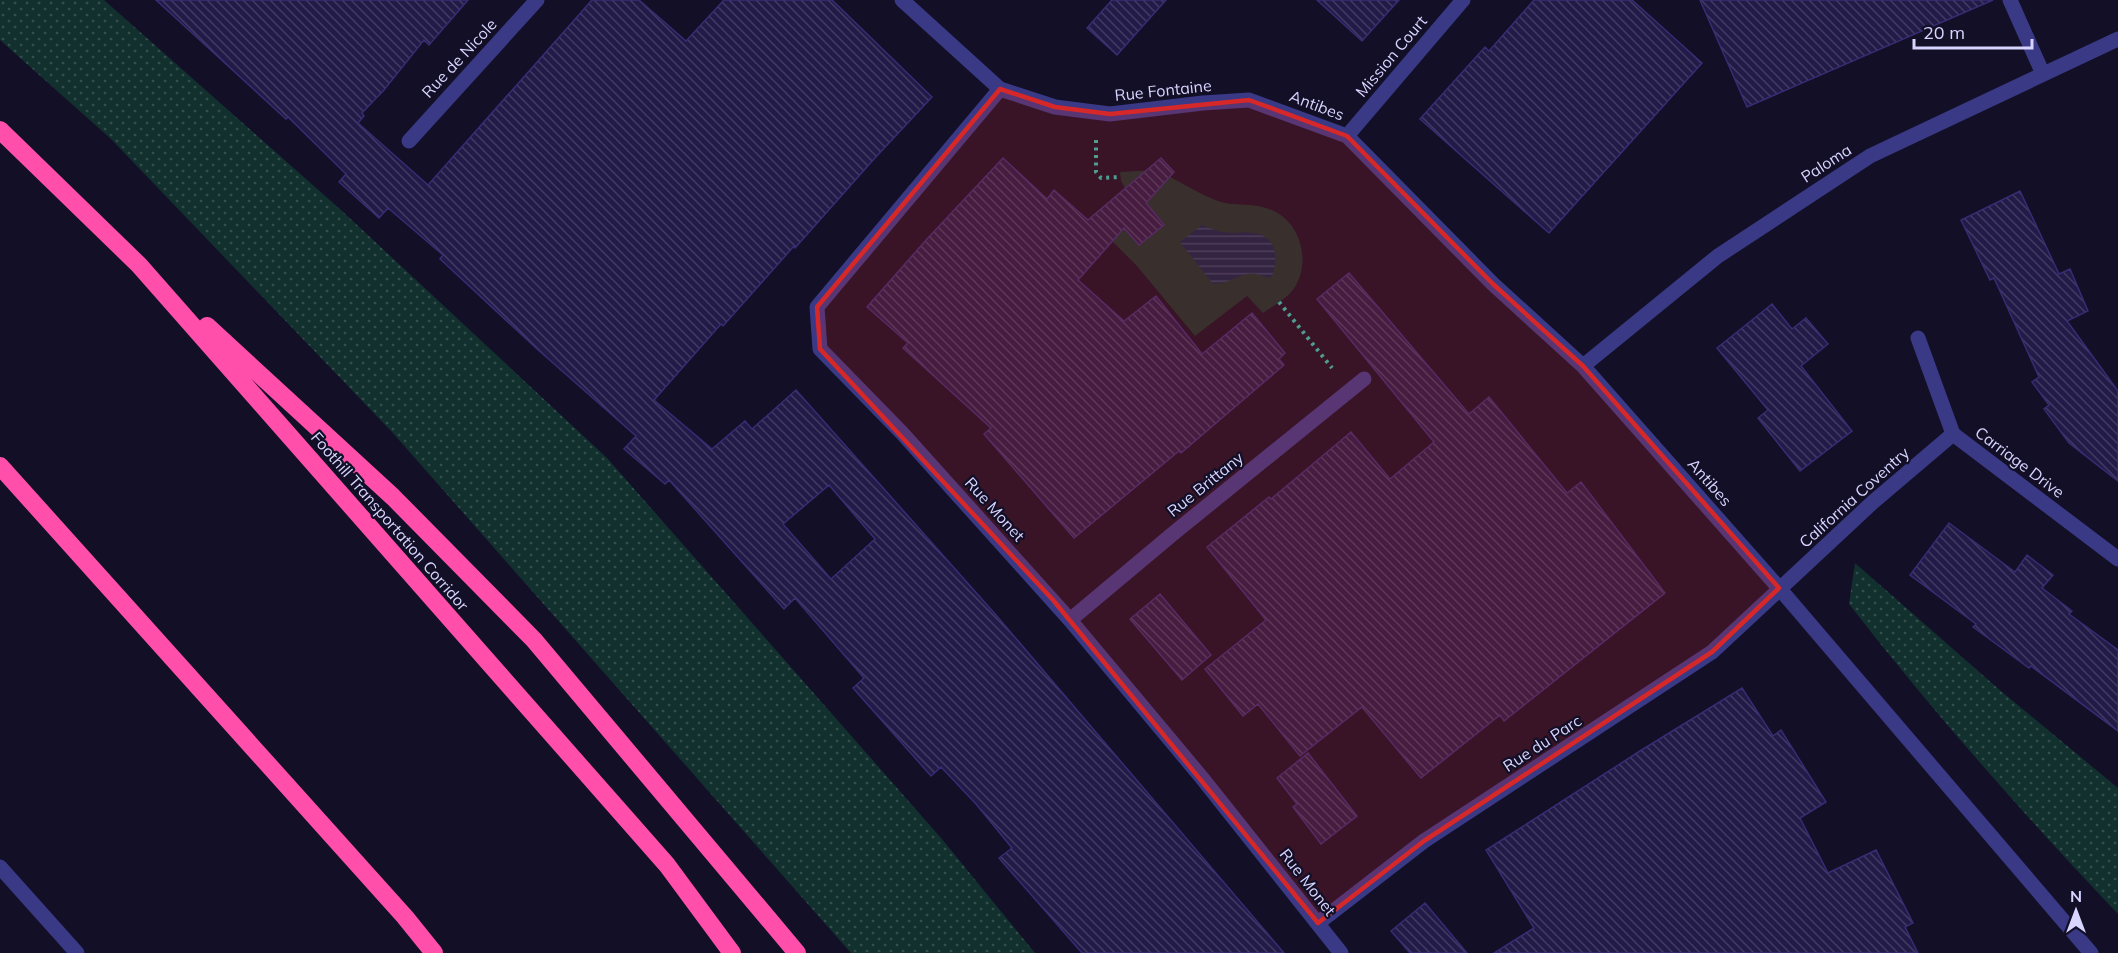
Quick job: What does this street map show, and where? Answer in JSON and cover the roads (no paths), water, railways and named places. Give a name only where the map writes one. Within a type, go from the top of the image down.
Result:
[{"type":"highway","name":"Foothill Transportation Corridor","points":[[0,130],[139,265],[667,866],[732,953]]},
{"type":"highway","points":[[139,265],[393,496],[534,640],[797,953]]},
{"type":"highway","points":[[0,466],[405,917],[434,953]]},
{"type":"highway","points":[[405,917],[428,953]]},
{"type":"street","name":"Rue de Nicole","points":[[409,141],[537,0]]},
{"type":"street","name":"Rue Fontaine","points":[[902,0],[1000,89],[1055,107],[1110,114],[1249,100]]},
{"type":"street","name":"Mission Court","points":[[1347,136],[1463,0]]},
{"type":"street","points":[[2010,0],[2043,74]]},
{"type":"street","name":"Paloma","points":[[1583,366],[1718,256],[1870,156],[2118,39]]},
{"type":"street","name":"Rue Monet","points":[[1000,89],[817,307],[820,349],[902,433],[1070,620],[1202,777],[1341,953]]},
{"type":"street","name":"Antibes","points":[[1249,100],[1347,136],[1493,284],[1583,366],[1779,588],[2091,953]]},
{"type":"street","name":"Carriage Drive","points":[[1918,338],[1953,434],[2118,559]]},
{"type":"street","name":"Rue Brittany","points":[[1070,620],[1364,379]]},
{"type":"street","name":"California Coventry","points":[[1779,588],[1872,502],[1953,434]]},
{"type":"street","name":"Rue du Parc","points":[[1318,923],[1424,841],[1712,652],[1779,588]]},
{"type":"street","points":[[0,867],[77,953]]},
{"type":"water","points":[[1202,225],[1223,232],[1253,233],[1267,238],[1275,255],[1272,276],[1268,278],[1246,274],[1213,284],[1180,242]]}]
